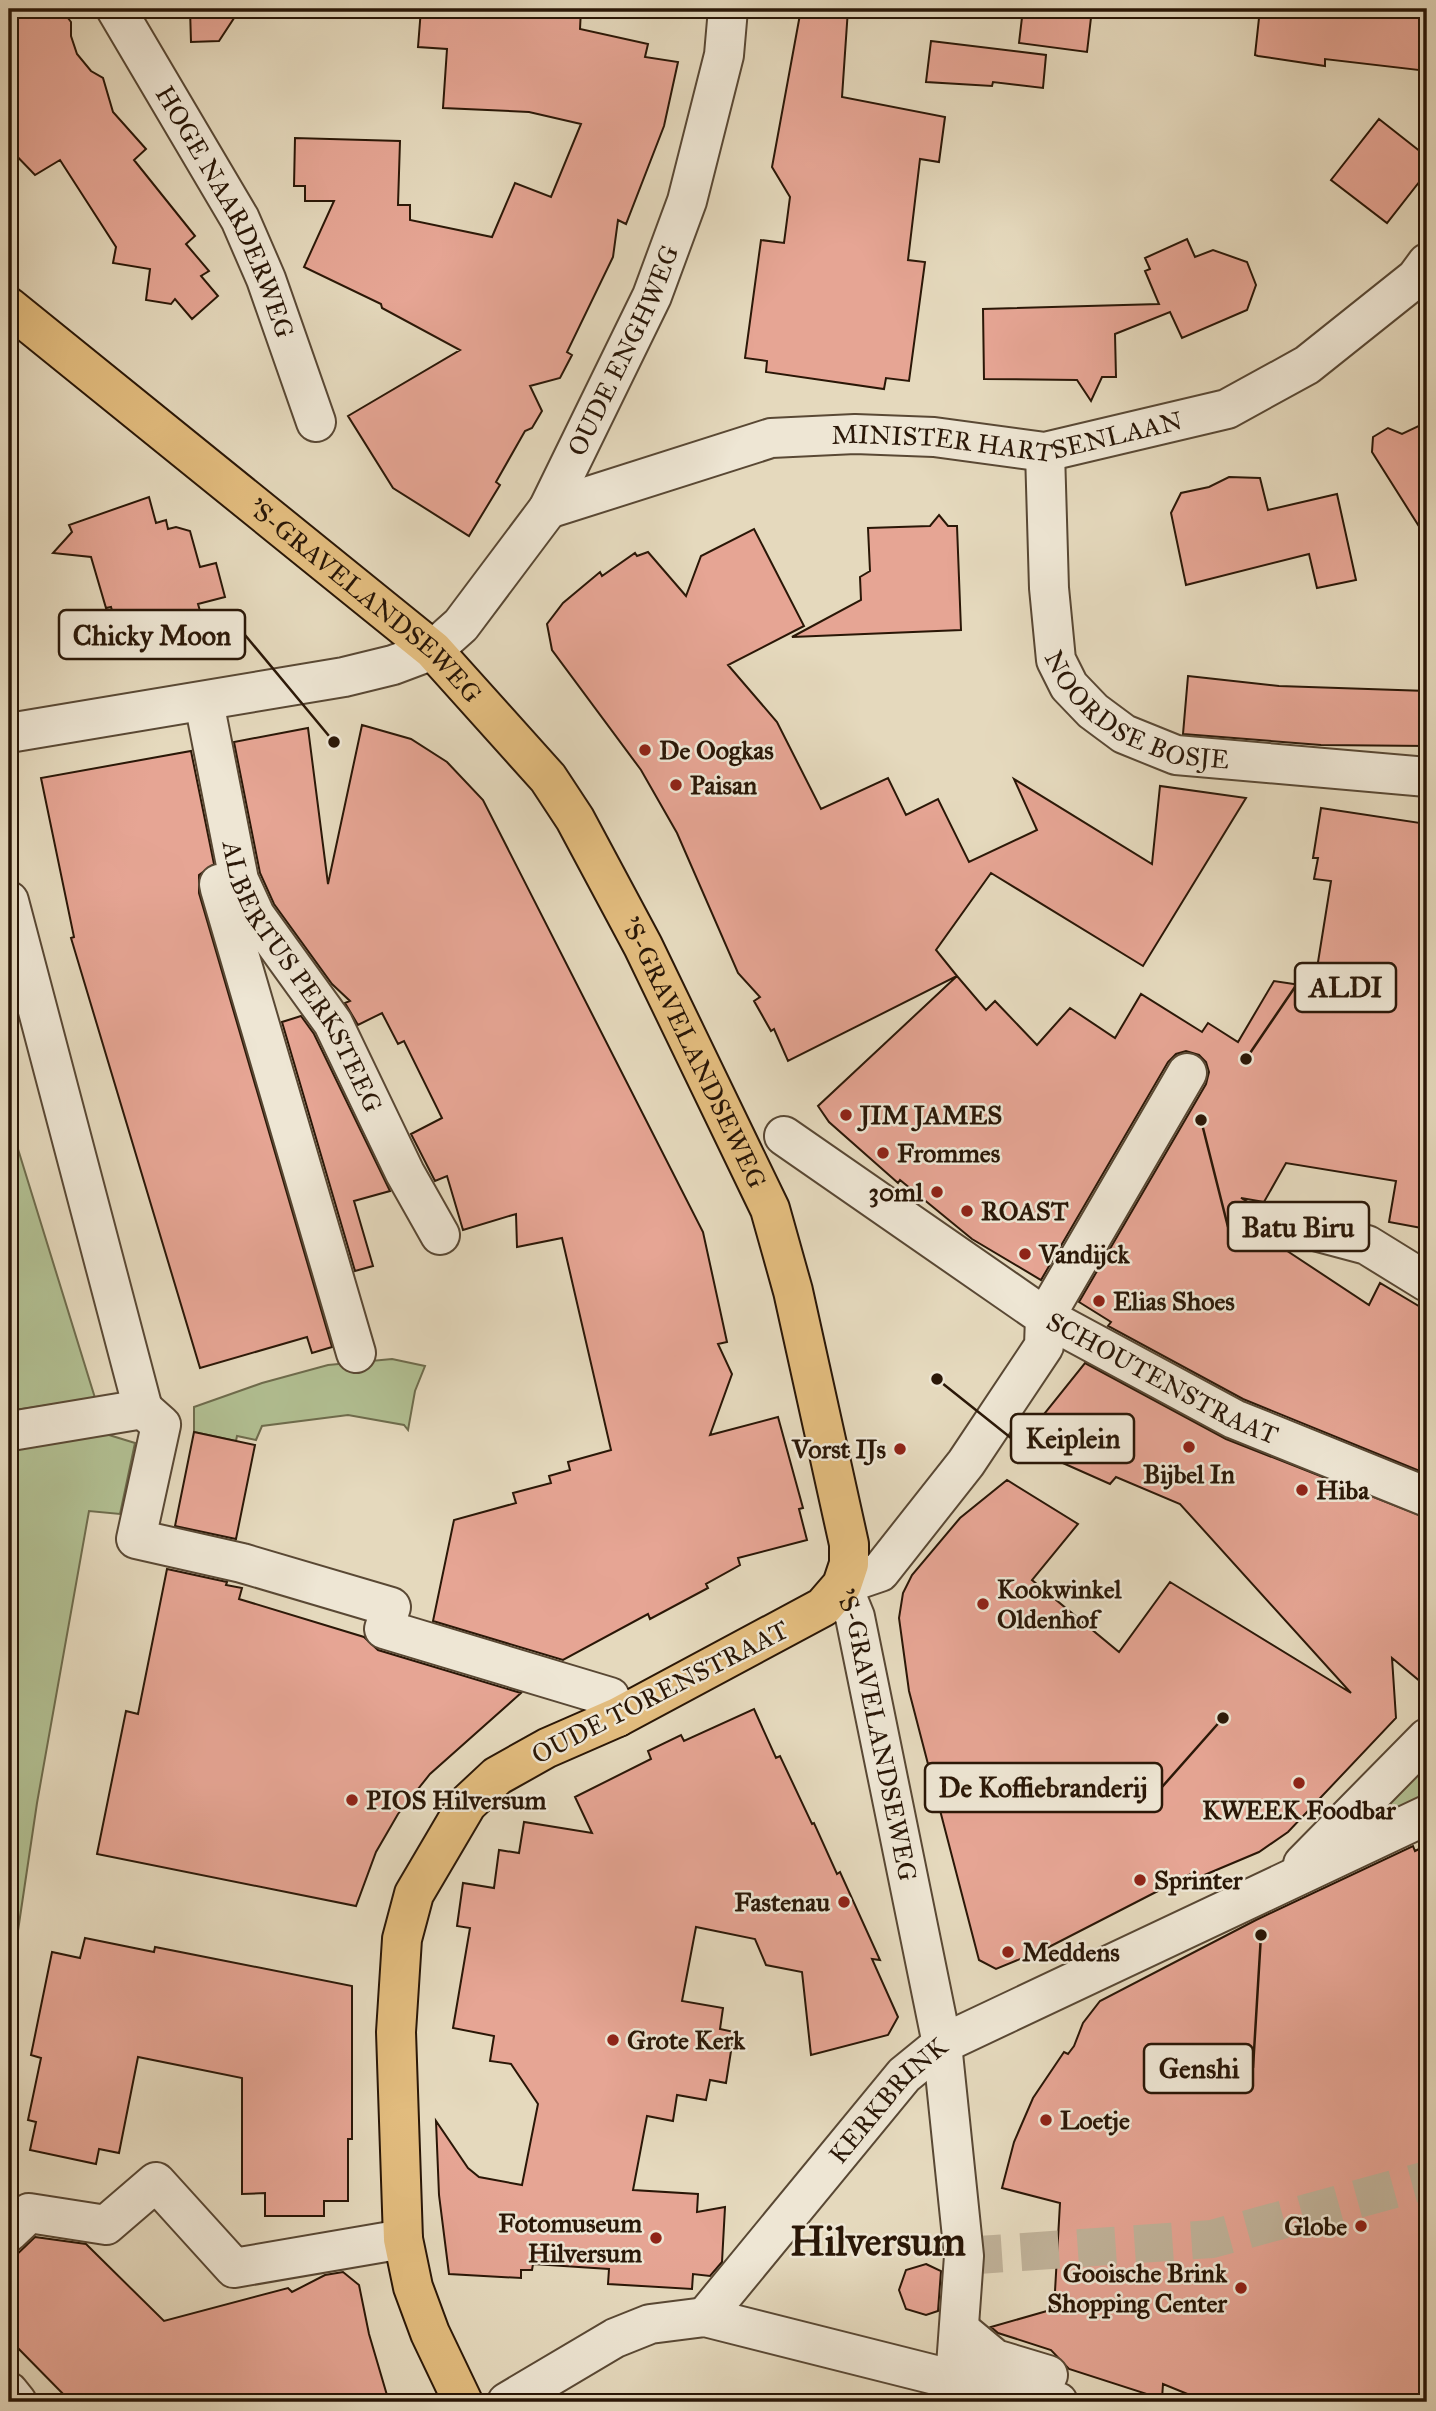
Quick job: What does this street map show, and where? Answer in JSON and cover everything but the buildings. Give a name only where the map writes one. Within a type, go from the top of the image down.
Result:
[{"type":"main road","name":"'S-GRAVELANDSEWEG","points":[[9,307],[433,650],[548,778],[575,819],[637,933],[770,1209],[842,1502],[849,1544],[849,1564],[842,1585]]},
{"type":"main road","name":"OUDE TORENSTRAAT","points":[[463,2402],[430,2333],[413,2287],[403,2239],[396,2032],[402,1938],[414,1894],[467,1804],[497,1776],[547,1748],[618,1717],[824,1607],[842,1585]]},
{"type":"street","name":"HOGE NAARDERWEG","points":[[116,9],[240,219],[267,279],[316,422]]},
{"type":"street","name":"OUDE ENGHWEG","points":[[433,650],[461,625],[548,509],[652,296],[687,201],[724,55],[728,9]]},
{"type":"street","name":"MINISTER HARTSENLAAN","points":[[548,509],[771,438],[855,434],[934,437],[1045,452],[1227,409],[1307,365],[1416,278],[1427,263]]},
{"type":"street","name":"NOORDSE BOSJE","points":[[1045,452],[1049,588],[1056,660],[1069,686],[1093,711],[1124,734],[1176,755],[1427,777]]},
{"type":"street","points":[[9,733],[344,677],[393,665],[433,650]]},
{"type":"street","name":"ALBERTUS PERKSTEEG","points":[[204,702],[239,880],[255,915],[333,1023],[404,1173],[440,1235]]},
{"type":"street","points":[[239,880],[219,884],[356,1353]]},
{"type":"street","points":[[9,901],[143,1409],[161,1425],[136,1539],[242,1563],[391,1607],[384,1629],[610,1697],[618,1717]]},
{"type":"street","name":"SCHOUTENSTRAAT","points":[[1187,1073],[1045,1317],[1234,1419],[1427,1497]]},
{"type":"street","name":"'S-GRAVELANDSEWEG","points":[[784,1136],[1045,1317]]},
{"type":"street","points":[[1292,1225],[1367,1245],[1427,1282]]},
{"type":"street","points":[[842,1585],[880,1572],[929,1514],[1044,1346],[1045,1317]]},
{"type":"street","points":[[11,1432],[143,1409]]},
{"type":"street","name":"'S-GRAVELANDSEWEG","points":[[842,1585],[855,1617],[942,2044]]},
{"type":"street","points":[[1286,1882],[1427,1738]]},
{"type":"street","points":[[942,2044],[1427,1815]]},
{"type":"street","name":"KERKBRINK","points":[[705,2317],[904,2075],[942,2044]]},
{"type":"street","name":"KERKBRINK","points":[[942,2044],[964,2256],[955,2380]]},
{"type":"street","points":[[9,2232],[29,2213],[106,2225],[156,2182],[234,2268],[403,2239]]},
{"type":"street","points":[[507,2402],[615,2338],[650,2324],[705,2317],[955,2380],[1046,2394]]},
{"type":"street","points":[[959,2329],[995,2359],[1046,2394]]},
{"type":"street","points":[[9,2392],[17,2402]]},
{"type":"green space","points":[[9,1120],[95,1398],[9,1411]]},
{"type":"green space","points":[[392,1359],[425,1366],[415,1391],[408,1430],[404,1425],[348,1415],[262,1426],[256,1440],[237,1436],[236,1441],[194,1432],[194,1407],[262,1383],[328,1365]]},
{"type":"green space","points":[[96,1431],[135,1443],[120,1514],[89,1511],[37,1803],[9,1991],[9,1474],[15,1443]]},
{"type":"green space","points":[[1427,1758],[1427,1801],[1374,1824],[1366,1814]]},
{"type":"tunnel","points":[[964,2256],[1212,2239],[1427,2180]]},
{"type":"place","name":"Chicky Moon","points":[[334,742]]},
{"type":"place","name":"De Oogkas","points":[[645,750]]},
{"type":"place","name":"Paisan","points":[[676,785]]},
{"type":"place","name":"ALDI","points":[[1246,1059]]},
{"type":"place","name":"JIM JAMES","points":[[846,1115]]},
{"type":"place","name":"Batu Biru","points":[[1201,1120]]},
{"type":"place","name":"Frommes","points":[[883,1153]]},
{"type":"place","name":"30ml","points":[[937,1192]]},
{"type":"place","name":"ROAST","points":[[967,1211]]},
{"type":"place","name":"Vandijck","points":[[1025,1254]]},
{"type":"place","name":"Elias Shoes","points":[[1099,1301]]},
{"type":"place","name":"Keiplein","points":[[937,1379]]},
{"type":"place","name":"Bijbel In","points":[[1189,1447]]},
{"type":"place","name":"Vorst IJs","points":[[900,1449]]},
{"type":"place","name":"Hiba","points":[[1302,1490]]},
{"type":"place","name":"Kookwinkel Oldenhof","points":[[983,1604]]},
{"type":"place","name":"De Koffiebranderij","points":[[1223,1718]]},
{"type":"place","name":"KWEEK Foodbar","points":[[1299,1783]]},
{"type":"place","name":"PIOS Hilversum","points":[[352,1800]]},
{"type":"place","name":"Sprinter","points":[[1140,1880]]},
{"type":"place","name":"Fastenau","points":[[844,1902]]},
{"type":"place","name":"Genshi","points":[[1261,1935]]},
{"type":"place","name":"Meddens","points":[[1008,1952]]},
{"type":"place","name":"Grote Kerk","points":[[613,2040]]},
{"type":"place","name":"Loetje","points":[[1046,2120]]},
{"type":"place","name":"Globe","points":[[1361,2226]]},
{"type":"place","name":"Fotomuseum Hilversum","points":[[656,2238]]},
{"type":"place","name":"Gooische Brink Shopping Center","points":[[1241,2288]]},
{"type":"district","name":"Hilversum","points":[[878,2241]]}]
